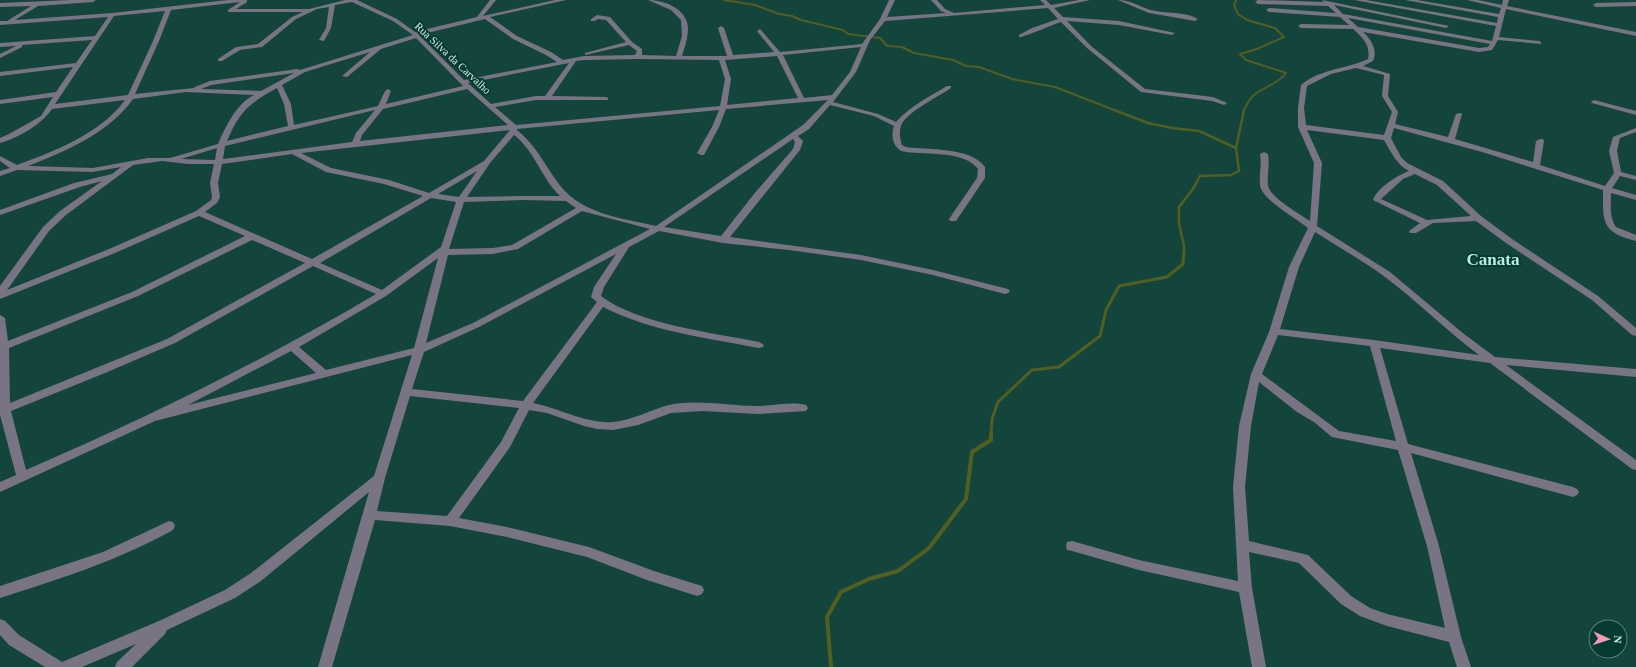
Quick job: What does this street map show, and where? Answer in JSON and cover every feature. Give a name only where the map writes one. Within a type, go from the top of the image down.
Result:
[{"type":"street","points":[[7,23],[44,0]]},
{"type":"street","points":[[0,5],[93,0]]},
{"type":"street","points":[[0,23],[168,10],[242,0]]},
{"type":"street","points":[[246,0],[230,11],[308,10]]},
{"type":"street","points":[[220,60],[238,48],[260,46],[286,24],[308,10],[353,0]]},
{"type":"street","name":"Rua Silva da Carvalho","points":[[353,0],[395,20],[416,35],[465,85],[490,106],[529,144],[558,191],[582,208],[655,230],[870,258],[914,267],[1005,290]]},
{"type":"street","points":[[482,18],[481,14],[493,0]]},
{"type":"street","points":[[0,295],[105,254],[199,213],[214,201],[216,197],[214,183],[217,162],[229,127],[242,108],[261,93],[278,84],[303,71],[452,24],[562,0]]},
{"type":"street","points":[[651,0],[670,6],[684,18],[684,36],[678,58]]},
{"type":"street","points":[[151,418],[420,350],[476,325],[572,272],[625,247],[655,230],[806,127],[832,100],[853,72],[873,30],[883,18],[892,0]]},
{"type":"street","points":[[934,0],[943,10],[953,14]]},
{"type":"street","points":[[1044,0],[1089,47],[1143,91],[1213,99],[1224,103]]},
{"type":"street","points":[[883,18],[899,19],[1050,6],[1087,0]]},
{"type":"street","points":[[1121,0],[1151,12],[1195,19]]},
{"type":"street","points":[[1357,0],[1498,25]]},
{"type":"street","points":[[1408,0],[1500,16]]},
{"type":"street","points":[[1470,0],[1636,34]]},
{"type":"street","points":[[1301,26],[1355,28],[1480,50],[1490,49],[1495,40],[1500,16],[1506,0]]},
{"type":"street","points":[[1596,5],[1635,1]]},
{"type":"street","points":[[1258,2],[1327,2],[1446,26]]},
{"type":"street","points":[[1259,667],[1246,588],[1239,487],[1245,426],[1256,374],[1274,332],[1294,267],[1313,227],[1318,162],[1304,135],[1302,127],[1302,100],[1304,85],[1328,73],[1357,66],[1371,60],[1373,54],[1370,43],[1327,2]]},
{"type":"street","points":[[322,40],[326,35],[330,23],[332,5]]},
{"type":"street","points":[[0,174],[73,143],[100,127],[118,112],[131,97],[159,38],[168,10]]},
{"type":"street","points":[[1269,10],[1340,15],[1495,40],[1539,43]]},
{"type":"street","points":[[0,141],[32,125],[43,117],[112,15]]},
{"type":"street","points":[[593,20],[594,18],[600,16],[608,18],[630,43],[640,50],[638,57]]},
{"type":"street","points":[[482,18],[524,43],[552,55],[561,62]]},
{"type":"street","points":[[1021,36],[1034,29],[1063,19],[1119,22],[1172,33]]},
{"type":"street","points":[[721,28],[731,58]]},
{"type":"street","points":[[760,31],[780,54],[802,100]]},
{"type":"street","points":[[0,46],[96,38]]},
{"type":"street","points":[[584,58],[586,55],[630,43]]},
{"type":"street","points":[[171,159],[291,126],[381,107],[465,85],[584,58],[731,58],[780,54],[866,43]]},
{"type":"street","points":[[0,56],[24,44]]},
{"type":"street","points":[[345,76],[382,46]]},
{"type":"street","points":[[701,153],[713,134],[724,107],[728,78],[721,58]]},
{"type":"street","points":[[548,97],[574,60]]},
{"type":"street","points":[[0,74],[78,65]]},
{"type":"street","points":[[1357,66],[1387,74],[1384,92],[1395,112],[1387,138],[1398,158],[1404,165],[1440,184],[1478,218],[1509,241],[1595,298],[1636,333]]},
{"type":"street","points":[[193,90],[210,83],[262,75],[303,71]]},
{"type":"street","points":[[278,84],[286,96],[290,109],[291,126]]},
{"type":"street","points":[[949,87],[918,106],[898,125],[896,137],[899,146],[904,149],[960,155],[973,160],[980,165],[982,170],[981,178],[953,219]]},
{"type":"street","points":[[51,107],[193,90],[261,93]]},
{"type":"street","points":[[355,144],[359,135],[381,107],[388,91]]},
{"type":"street","points":[[0,102],[60,94]]},
{"type":"street","points":[[490,106],[525,99],[548,97],[606,99]]},
{"type":"street","points":[[0,158],[16,168],[93,170],[148,160],[171,159],[188,162],[217,162],[355,144],[802,100],[832,100],[876,115],[898,125]]},
{"type":"street","points":[[1594,102],[1636,113]]},
{"type":"street","points":[[1451,139],[1459,114]]},
{"type":"street","points":[[1392,125],[1451,139],[1636,198]]},
{"type":"street","points":[[1302,127],[1387,138]]},
{"type":"street","points":[[325,667],[370,515],[379,478],[405,392],[420,350],[445,250],[462,200],[487,162],[514,129]]},
{"type":"street","points":[[1618,173],[1613,158],[1613,144],[1617,137],[1636,130]]},
{"type":"street","points":[[723,240],[757,196],[796,150],[799,141],[793,136]]},
{"type":"street","points":[[1536,165],[1540,141]]},
{"type":"street","points":[[293,152],[329,170],[386,182],[428,195],[462,200],[523,198],[568,199]]},
{"type":"street","points":[[1264,154],[1266,164],[1263,180],[1267,193],[1313,227],[1387,274],[1460,336],[1636,466]]},
{"type":"street","points":[[0,295],[46,229],[63,213],[132,162]]},
{"type":"street","points":[[3,410],[101,371],[170,341],[215,318],[487,162]]},
{"type":"street","points":[[1415,171],[1400,177],[1378,197],[1377,200],[1426,223]]},
{"type":"street","points":[[1618,173],[1636,178]]},
{"type":"street","points":[[1618,173],[1607,189],[1607,215],[1610,225],[1614,229],[1636,238]]},
{"type":"street","points":[[0,213],[77,185],[115,176]]},
{"type":"street","points":[[0,487],[151,418],[293,346],[383,294],[445,250],[508,249],[515,247],[582,208]]},
{"type":"street","points":[[199,213],[383,294]]},
{"type":"street","points":[[1412,231],[1426,223],[1478,218]]},
{"type":"street","points":[[2,347],[135,294],[253,236]]},
{"type":"street","points":[[625,247],[599,287],[596,297],[601,303],[610,308],[651,322],[759,345]]},
{"type":"street","points":[[450,521],[506,444],[526,405],[601,303]]},
{"type":"street","points":[[0,318],[3,410],[22,477]]},
{"type":"street","points":[[1274,332],[1374,343],[1492,360],[1636,373]]},
{"type":"street","points":[[1374,343],[1433,546],[1454,637],[1464,667]]},
{"type":"street","points":[[293,346],[324,374]]},
{"type":"street","points":[[1256,374],[1301,409],[1318,419],[1332,432],[1403,447],[1573,492]]},
{"type":"street","points":[[405,392],[526,405],[549,410],[584,422],[613,426],[634,422],[670,409],[702,407],[758,410],[790,407],[802,408]]},
{"type":"street","points":[[66,667],[164,625],[230,594],[256,577],[379,478]]},
{"type":"street","points":[[370,515],[450,521],[507,532],[589,552],[652,576],[697,590]]},
{"type":"street","points":[[0,592],[57,574],[110,554],[150,538],[169,526]]},
{"type":"street","points":[[1243,545],[1303,559],[1346,600],[1365,612],[1387,620],[1454,637]]},
{"type":"street","points":[[1072,546],[1139,565],[1246,588]]},
{"type":"street","points":[[0,625],[14,640],[58,667]]},
{"type":"street","points":[[122,667],[164,625]]},
{"type":"waterway","points":[[724,0],[755,5],[779,14],[792,16],[801,20],[843,30],[848,34],[880,38],[887,46],[902,47],[914,53],[953,60],[966,66],[979,67],[1012,79],[1055,87],[1117,111]]},
{"type":"waterway","points":[[1236,0],[1234,5],[1238,14],[1247,20],[1275,28],[1284,37],[1257,49],[1240,54],[1246,60],[1286,73],[1281,79],[1252,97],[1244,111]]},
{"type":"waterway","points":[[1114,110],[1148,123],[1172,128],[1199,131],[1236,148]]},
{"type":"waterway","points":[[1236,148],[1244,110]]},
{"type":"waterway","points":[[1184,251],[1179,224],[1179,207],[1193,189],[1200,176],[1231,175],[1239,171],[1236,148]]},
{"type":"waterway","points":[[991,434],[992,419],[998,402],[1032,370],[1059,367],[1100,336],[1106,310],[1119,286],[1167,277],[1183,264],[1184,251]]},
{"type":"waterway","points":[[831,667],[827,617],[841,592],[869,579],[898,571],[929,548],[966,499],[972,452],[991,440],[991,434]]},
{"type":"district","name":"Canata","points":[[1493,259]]}]
